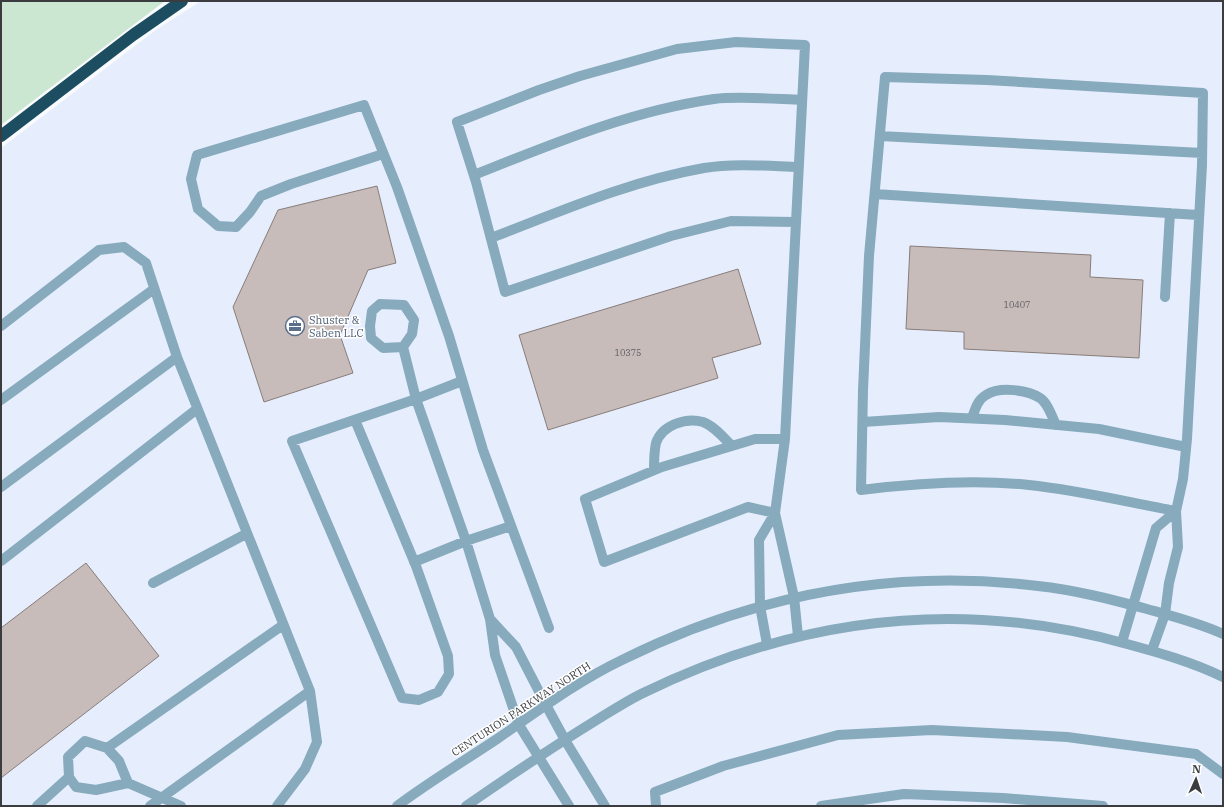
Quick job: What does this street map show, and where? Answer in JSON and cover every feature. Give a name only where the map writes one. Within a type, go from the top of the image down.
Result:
[{"type":"highway","points":[[1,136],[133,35],[182,1]]},
{"type":"street","points":[[796,222],[730,221],[671,236],[505,292],[474,175],[457,122],[538,90],[580,76],[677,49],[736,42],[805,45],[785,439],[775,513],[794,597],[798,636]]},
{"type":"street","points":[[1152,650],[1165,614],[1169,583],[1178,547],[1176,511],[1183,479],[1186,447],[1202,153],[1203,93],[987,80],[885,77],[869,256],[862,422],[861,490],[913,483],[966,482],[1028,485],[1176,511]]},
{"type":"street","points":[[474,175],[593,128],[630,117],[715,99],[802,100]]},
{"type":"street","points":[[383,154],[290,184],[261,196],[236,227],[218,226],[198,209],[191,179],[197,155],[364,105],[383,154],[441,314],[483,450],[548,628]]},
{"type":"street","points":[[880,136],[1202,153]]},
{"type":"street","points":[[491,238],[620,188],[664,177],[705,168],[747,165],[799,167]]},
{"type":"street","points":[[875,194],[1198,215]]},
{"type":"street","points":[[1166,297],[1170,213]]},
{"type":"street","points":[[1,326],[98,250],[124,247],[146,263],[177,357],[282,625],[310,691],[317,742],[305,769],[277,806]]},
{"type":"street","points":[[1,400],[154,289]]},
{"type":"street","points":[[403,347],[383,348],[371,338],[370,326],[372,311],[380,304],[404,305],[414,320],[412,334],[403,347],[416,399],[466,542],[490,619],[495,655],[519,724],[569,806]]},
{"type":"street","points":[[1,487],[177,357]]},
{"type":"street","points":[[355,420],[414,562],[448,656],[449,674],[438,692],[418,700],[402,698],[292,441],[416,399],[462,381]]},
{"type":"street","points":[[972,418],[977,404],[986,395],[998,391],[1021,390],[1041,399],[1056,425]]},
{"type":"street","points":[[1,561],[197,409]]},
{"type":"street","points":[[862,422],[939,417],[972,418],[1099,429],[1186,447]]},
{"type":"street","points":[[654,470],[657,442],[665,430],[674,424],[687,421],[702,422],[712,427],[732,446]]},
{"type":"street","points":[[775,513],[748,507],[604,562],[585,499],[654,470],[755,438],[785,439]]},
{"type":"street","points":[[1122,642],[1156,528],[1176,511]]},
{"type":"street","points":[[767,644],[760,606],[759,540],[775,513]]},
{"type":"street","points":[[414,562],[511,526]]},
{"type":"street","points":[[153,583],[246,534]]},
{"type":"street","name":"CENTURION PARKWAY NORTH","points":[[397,806],[546,705],[620,660],[687,630],[760,606],[794,597],[847,587],[926,580],[1007,582],[1070,590],[1133,605],[1165,614],[1223,634]]},
{"type":"street","points":[[466,806],[538,756],[638,695],[702,666],[767,644],[798,636],[852,626],[928,618],[1004,621],[1064,628],[1152,650],[1204,668],[1223,677]]},
{"type":"street","points":[[490,619],[516,647],[565,740],[605,806]]},
{"type":"street","points":[[107,748],[282,625]]},
{"type":"street","points":[[150,806],[160,797],[310,691]]},
{"type":"street","points":[[656,806],[655,792],[723,766],[838,735],[932,730],[1067,736],[1196,754],[1223,774]]},
{"type":"street","points":[[128,783],[119,761],[107,748],[85,741],[68,757],[69,777],[76,787],[96,790],[128,783],[181,806]]},
{"type":"street","points":[[36,806],[69,777]]},
{"type":"street","points":[[820,806],[904,794],[1004,798],[1103,806]]},
{"type":"shaded area","points":[[201,1],[1223,1],[1223,806],[1,806],[1,148],[157,29]]},
{"type":"green space","points":[[1,1],[165,1],[1,125]]},
{"type":"building","points":[[377,186],[396,263],[368,270],[340,335],[353,373],[264,402],[233,307],[278,210]]},
{"type":"building","points":[[910,246],[1091,255],[1090,277],[1143,280],[1139,358],[964,349],[964,332],[906,329]]},
{"type":"building","points":[[738,269],[761,344],[712,358],[718,378],[548,430],[519,335]]},
{"type":"building","points":[[86,563],[159,656],[1,778],[1,628]]},
{"type":"place","name":"Shuster & Saben LLC","points":[[295,326]]}]
